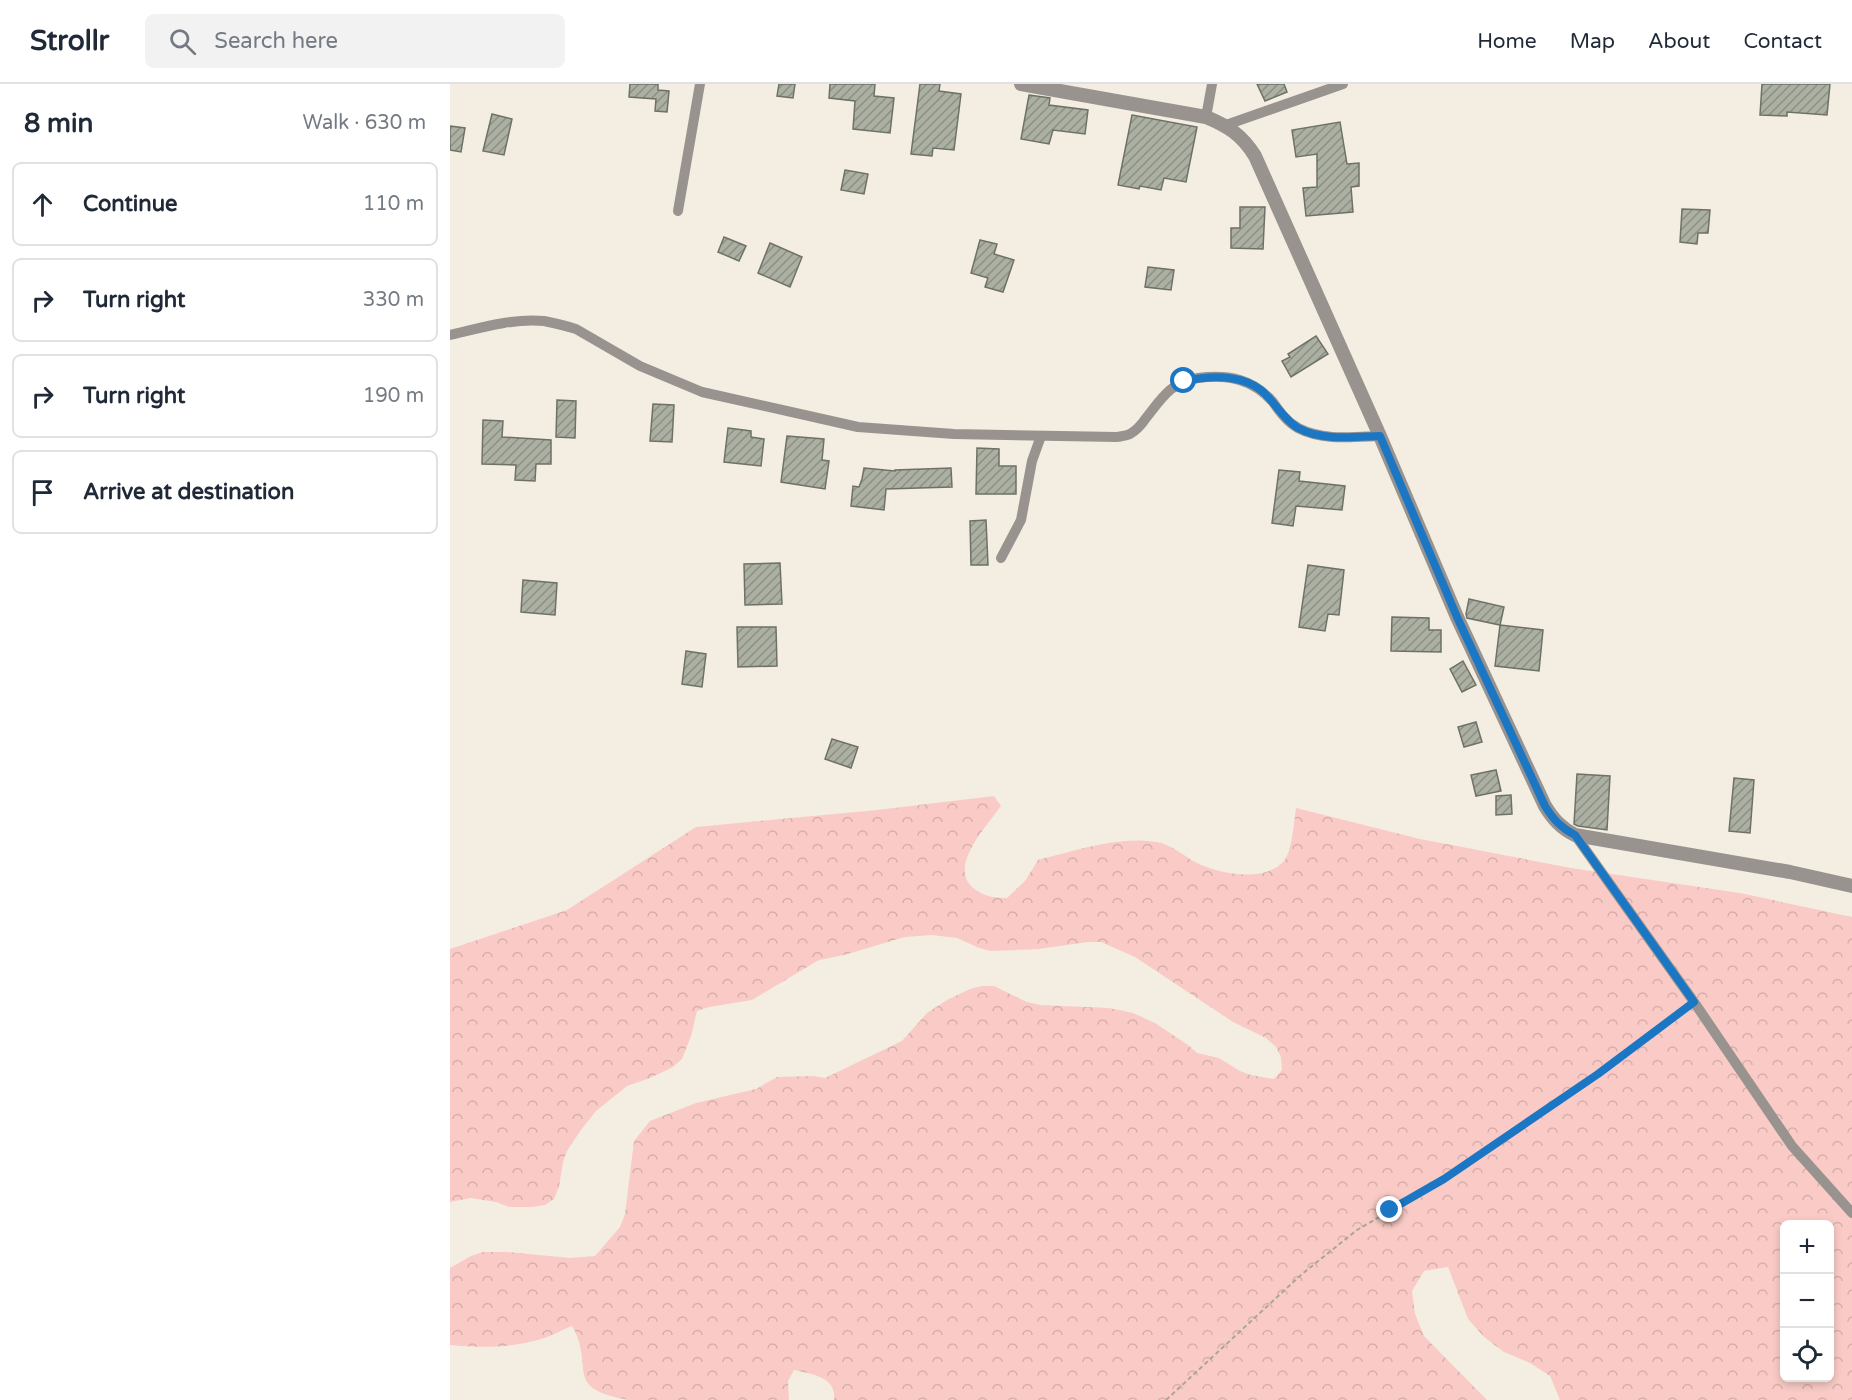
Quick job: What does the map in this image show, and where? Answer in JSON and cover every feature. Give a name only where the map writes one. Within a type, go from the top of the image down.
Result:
[{"type":"street","points":[[678,211],[700,84]]},
{"type":"street","points":[[1022,84],[1206,117],[1226,125],[1244,139],[1255,156],[1380,436],[1457,617],[1545,806],[1562,828],[1575,835],[1790,872],[1852,886]]},
{"type":"street","points":[[1206,117],[1212,84]]},
{"type":"street","points":[[1226,125],[1343,84]]},
{"type":"street","points":[[450,335],[508,323],[544,321],[576,329],[640,366],[702,392],[858,427],[954,434],[1117,437],[1129,435],[1140,426],[1170,388],[1184,381],[1200,378],[1230,378],[1247,381],[1258,387],[1297,428],[1330,436],[1380,436]]},
{"type":"street","points":[[1001,558],[1021,520],[1030,468],[1041,436]]},
{"type":"street","points":[[1575,835],[1694,1002],[1792,1146],[1852,1213]]},
{"type":"path","points":[[1166,1400],[1302,1274],[1357,1230],[1454,1172],[1598,1074],[1694,1002]]},
{"type":"green space","points":[[994,796],[1001,806],[967,857],[966,878],[972,887],[984,894],[1007,898],[1025,881],[1038,860],[1096,845],[1126,841],[1162,843],[1197,863],[1229,873],[1265,872],[1276,868],[1287,857],[1296,808],[1420,839],[1571,868],[1740,893],[1852,917],[1852,1400],[1560,1400],[1550,1376],[1530,1363],[1504,1352],[1484,1337],[1468,1319],[1448,1267],[1424,1271],[1412,1291],[1415,1314],[1424,1336],[1487,1400],[834,1400],[832,1386],[827,1381],[815,1375],[794,1370],[788,1381],[789,1400],[629,1400],[608,1395],[587,1382],[579,1341],[572,1326],[545,1338],[508,1346],[450,1345],[450,1268],[483,1252],[570,1258],[595,1256],[620,1227],[625,1214],[634,1141],[650,1121],[696,1103],[756,1089],[777,1077],[825,1078],[902,1041],[927,1013],[970,989],[994,986],[1027,1002],[1040,1005],[1109,1008],[1133,1013],[1155,1023],[1197,1053],[1219,1058],[1240,1071],[1274,1079],[1282,1070],[1281,1057],[1276,1047],[1266,1038],[1233,1022],[1135,957],[1101,942],[1039,949],[991,951],[957,938],[932,935],[905,937],[819,960],[752,1000],[697,1011],[682,1059],[673,1067],[627,1086],[596,1111],[581,1130],[567,1151],[554,1199],[545,1205],[509,1207],[496,1202],[471,1198],[450,1202],[450,949],[567,910],[696,827],[877,810]]},
{"type":"building","points":[[630,84],[658,84],[658,90],[669,91],[667,112],[655,111],[656,99],[629,97]]},
{"type":"building","points":[[779,84],[795,84],[793,98],[777,96]]},
{"type":"building","points":[[830,84],[875,84],[874,96],[894,98],[890,133],[853,129],[855,101],[829,98]]},
{"type":"building","points":[[920,84],[940,84],[939,91],[961,94],[954,150],[933,148],[932,156],[911,154]]},
{"type":"building","points":[[1257,84],[1284,84],[1287,92],[1265,101]]},
{"type":"building","points":[[1762,84],[1830,84],[1827,115],[1787,112],[1787,116],[1760,115]]},
{"type":"building","points":[[1029,95],[1050,98],[1049,105],[1088,110],[1085,134],[1053,130],[1049,144],[1021,139]]},
{"type":"building","points":[[492,114],[512,119],[504,155],[483,151]]},
{"type":"building","points":[[1132,115],[1197,127],[1186,182],[1164,178],[1161,190],[1118,185]]},
{"type":"building","points":[[1340,122],[1347,164],[1359,163],[1359,186],[1351,187],[1353,212],[1306,216],[1303,188],[1317,187],[1317,154],[1296,157],[1292,130]]},
{"type":"building","points":[[450,126],[465,128],[461,152],[450,150]]},
{"type":"building","points":[[845,170],[868,174],[864,194],[841,190]]},
{"type":"building","points":[[1240,207],[1265,207],[1263,249],[1231,248],[1231,228],[1240,228]]},
{"type":"building","points":[[1682,209],[1710,210],[1708,233],[1698,233],[1697,244],[1680,242]]},
{"type":"building","points":[[724,237],[746,246],[739,261],[718,252]]},
{"type":"building","points":[[980,240],[997,244],[994,254],[1014,260],[1003,292],[985,287],[988,278],[971,273]]},
{"type":"building","points":[[770,243],[802,257],[790,287],[758,273]]},
{"type":"building","points":[[1148,267],[1174,270],[1171,290],[1145,287]]},
{"type":"building","points":[[1316,336],[1328,354],[1291,377],[1282,361],[1290,357],[1288,354]]},
{"type":"building","points":[[557,400],[576,401],[575,438],[556,437]]},
{"type":"building","points":[[653,404],[674,405],[672,442],[650,441]]},
{"type":"building","points":[[483,420],[503,421],[502,437],[551,440],[551,464],[536,464],[535,481],[515,480],[516,465],[482,464]]},
{"type":"building","points":[[728,428],[751,431],[751,437],[764,439],[761,466],[724,462]]},
{"type":"building","points":[[787,436],[824,439],[822,460],[829,461],[825,489],[781,482]]},
{"type":"building","points":[[977,448],[999,449],[999,466],[1016,466],[1016,494],[976,494]]},
{"type":"building","points":[[864,468],[895,471],[951,468],[952,487],[886,489],[884,510],[851,506],[853,486],[859,487]]},
{"type":"building","points":[[1279,470],[1300,472],[1299,481],[1345,486],[1342,510],[1296,506],[1293,526],[1272,523]]},
{"type":"building","points":[[986,520],[988,565],[971,565],[970,521]]},
{"type":"building","points":[[780,563],[782,604],[745,605],[744,564]]},
{"type":"building","points":[[1308,565],[1344,570],[1339,615],[1328,614],[1325,631],[1299,627]]},
{"type":"building","points":[[523,580],[557,583],[555,615],[521,612]]},
{"type":"building","points":[[1469,599],[1504,607],[1500,625],[1467,618]]},
{"type":"building","points":[[1392,617],[1429,618],[1429,630],[1441,630],[1441,652],[1391,651]]},
{"type":"building","points":[[1500,625],[1543,630],[1539,671],[1495,666]]},
{"type":"building","points":[[737,627],[776,627],[777,666],[738,667]]},
{"type":"building","points":[[686,651],[706,654],[702,687],[682,684]]},
{"type":"building","points":[[1463,661],[1476,685],[1462,692],[1450,669]]},
{"type":"building","points":[[1476,722],[1482,742],[1464,747],[1458,727]]},
{"type":"building","points":[[832,739],[858,747],[851,768],[825,759]]},
{"type":"building","points":[[1496,770],[1501,791],[1476,796],[1471,775]]},
{"type":"building","points":[[1577,774],[1610,776],[1607,830],[1574,824]]},
{"type":"building","points":[[1734,778],[1754,780],[1750,833],[1729,831]]},
{"type":"building","points":[[1511,795],[1512,814],[1496,815],[1496,796]]},
{"type":"route","points":[[1184,381],[1200,378],[1230,378],[1247,381],[1258,387],[1297,428],[1330,436],[1380,436],[1457,617],[1545,806],[1562,828],[1575,835],[1694,1002],[1598,1074],[1444,1179],[1390,1210]]}]
